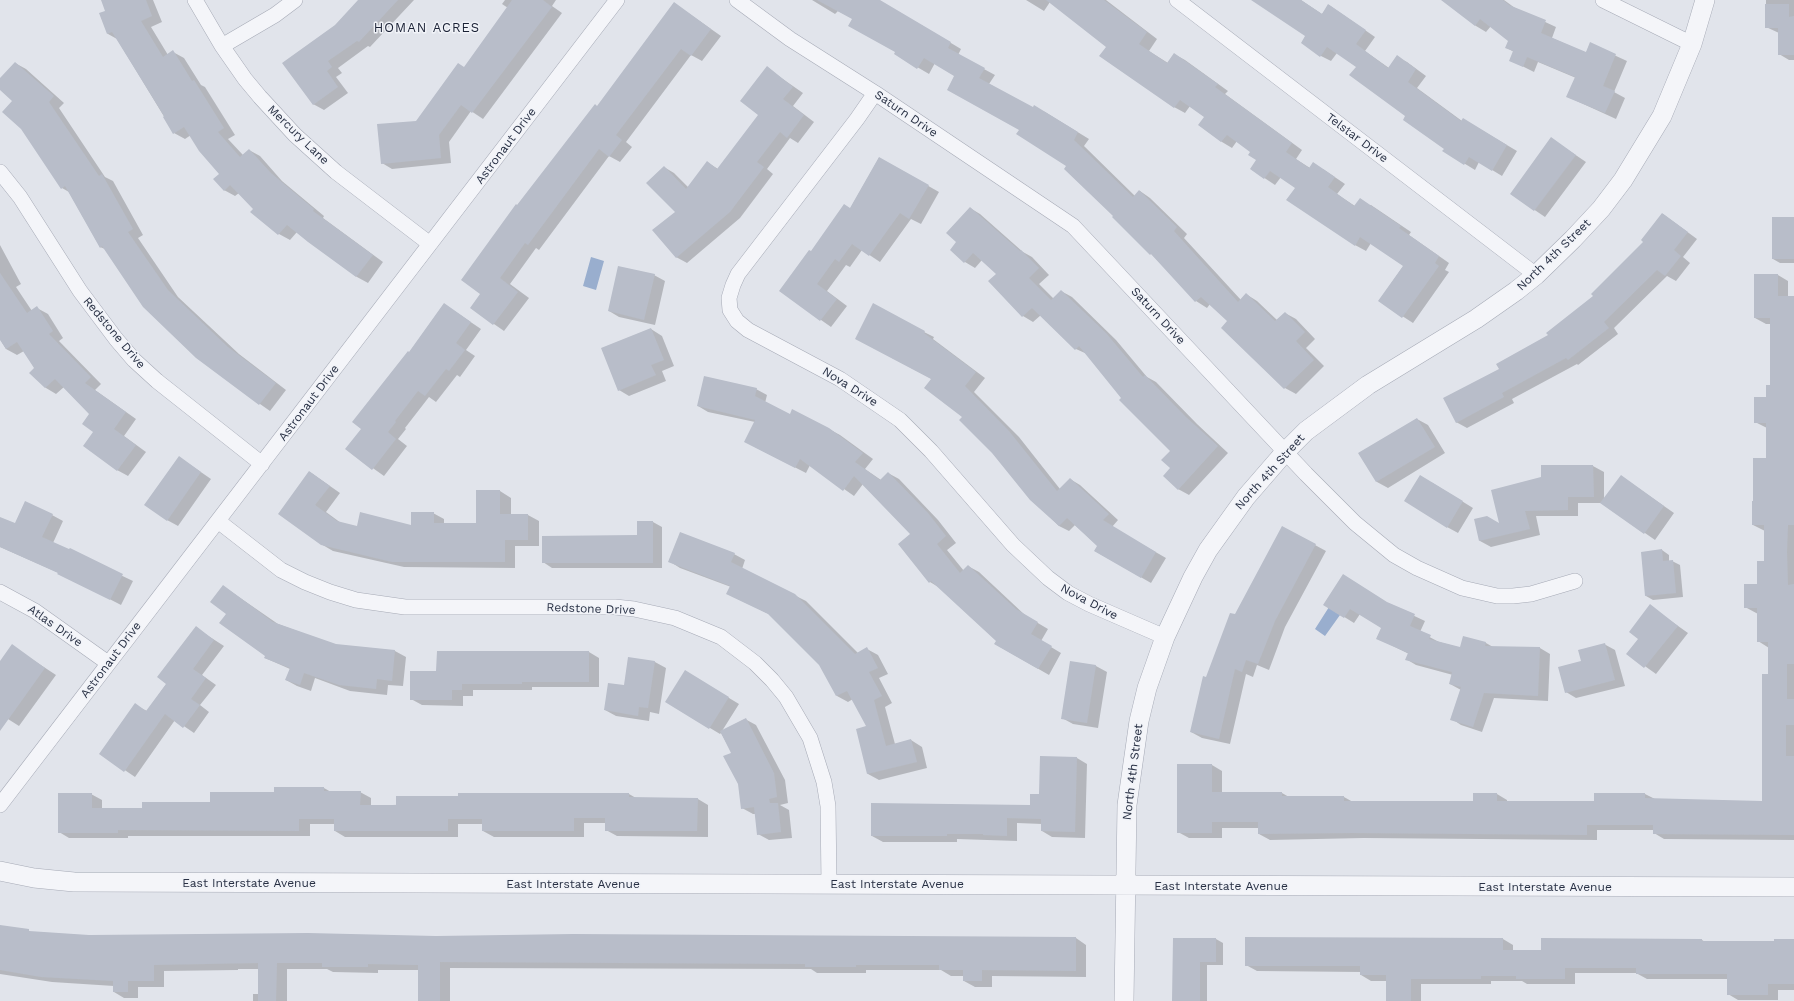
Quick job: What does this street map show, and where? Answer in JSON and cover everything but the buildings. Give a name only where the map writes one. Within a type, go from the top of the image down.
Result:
[{"type":"street","name":"Mercury Lane","points":[[195,0],[222,46],[260,97],[295,135],[336,172],[430,244]]},
{"type":"street","points":[[222,46],[275,15],[295,0]]},
{"type":"street","name":"Astronaut Drive","points":[[0,805],[617,0]]},
{"type":"street","name":"Saturn Drive","points":[[737,0],[790,40],[875,93],[1073,226],[1285,452],[1355,523],[1374,540],[1400,558],[1437,578],[1462,588],[1481,593],[1505,596],[1531,594],[1575,581]]},
{"type":"street","name":"Telstar Drive","points":[[1177,0],[1536,275]]},
{"type":"street","points":[[1603,0],[1692,44]]},
{"type":"street","name":"North 4th Street","points":[[1124,1001],[1127,805],[1133,753],[1147,688],[1165,637],[1208,550],[1246,497],[1285,452],[1306,431],[1368,385],[1491,309],[1536,275],[1601,209],[1623,180],[1662,116],[1692,44],[1705,0]]},
{"type":"street","name":"Nova Drive","points":[[875,93],[857,119],[738,274],[732,284],[729,298],[730,310],[737,321],[748,330],[840,379],[900,420],[931,451],[1013,545],[1048,578],[1068,593],[1089,604],[1165,637]]},
{"type":"street","name":"Redstone Drive","points":[[0,172],[20,197],[80,291],[116,339],[134,360],[156,381],[262,464]]},
{"type":"street","name":"Redstone Drive","points":[[218,521],[281,570],[305,582],[356,600],[405,607],[615,607],[634,609],[675,618],[721,637],[755,663],[772,680],[786,697],[810,738],[823,776],[828,806],[829,884]]},
{"type":"street","name":"Atlas Drive","points":[[0,592],[35,611],[108,663]]},
{"type":"street","name":"East Interstate Avenue","points":[[0,871],[34,878],[74,882],[1794,887]]},
{"type":"water","points":[[591,257],[604,261],[596,290],[583,286]]},
{"type":"water","points":[[1329,607],[1340,615],[1325,636],[1315,629]]},
{"type":"district","name":"HOMAN ACRES","points":[[427,28]]}]
